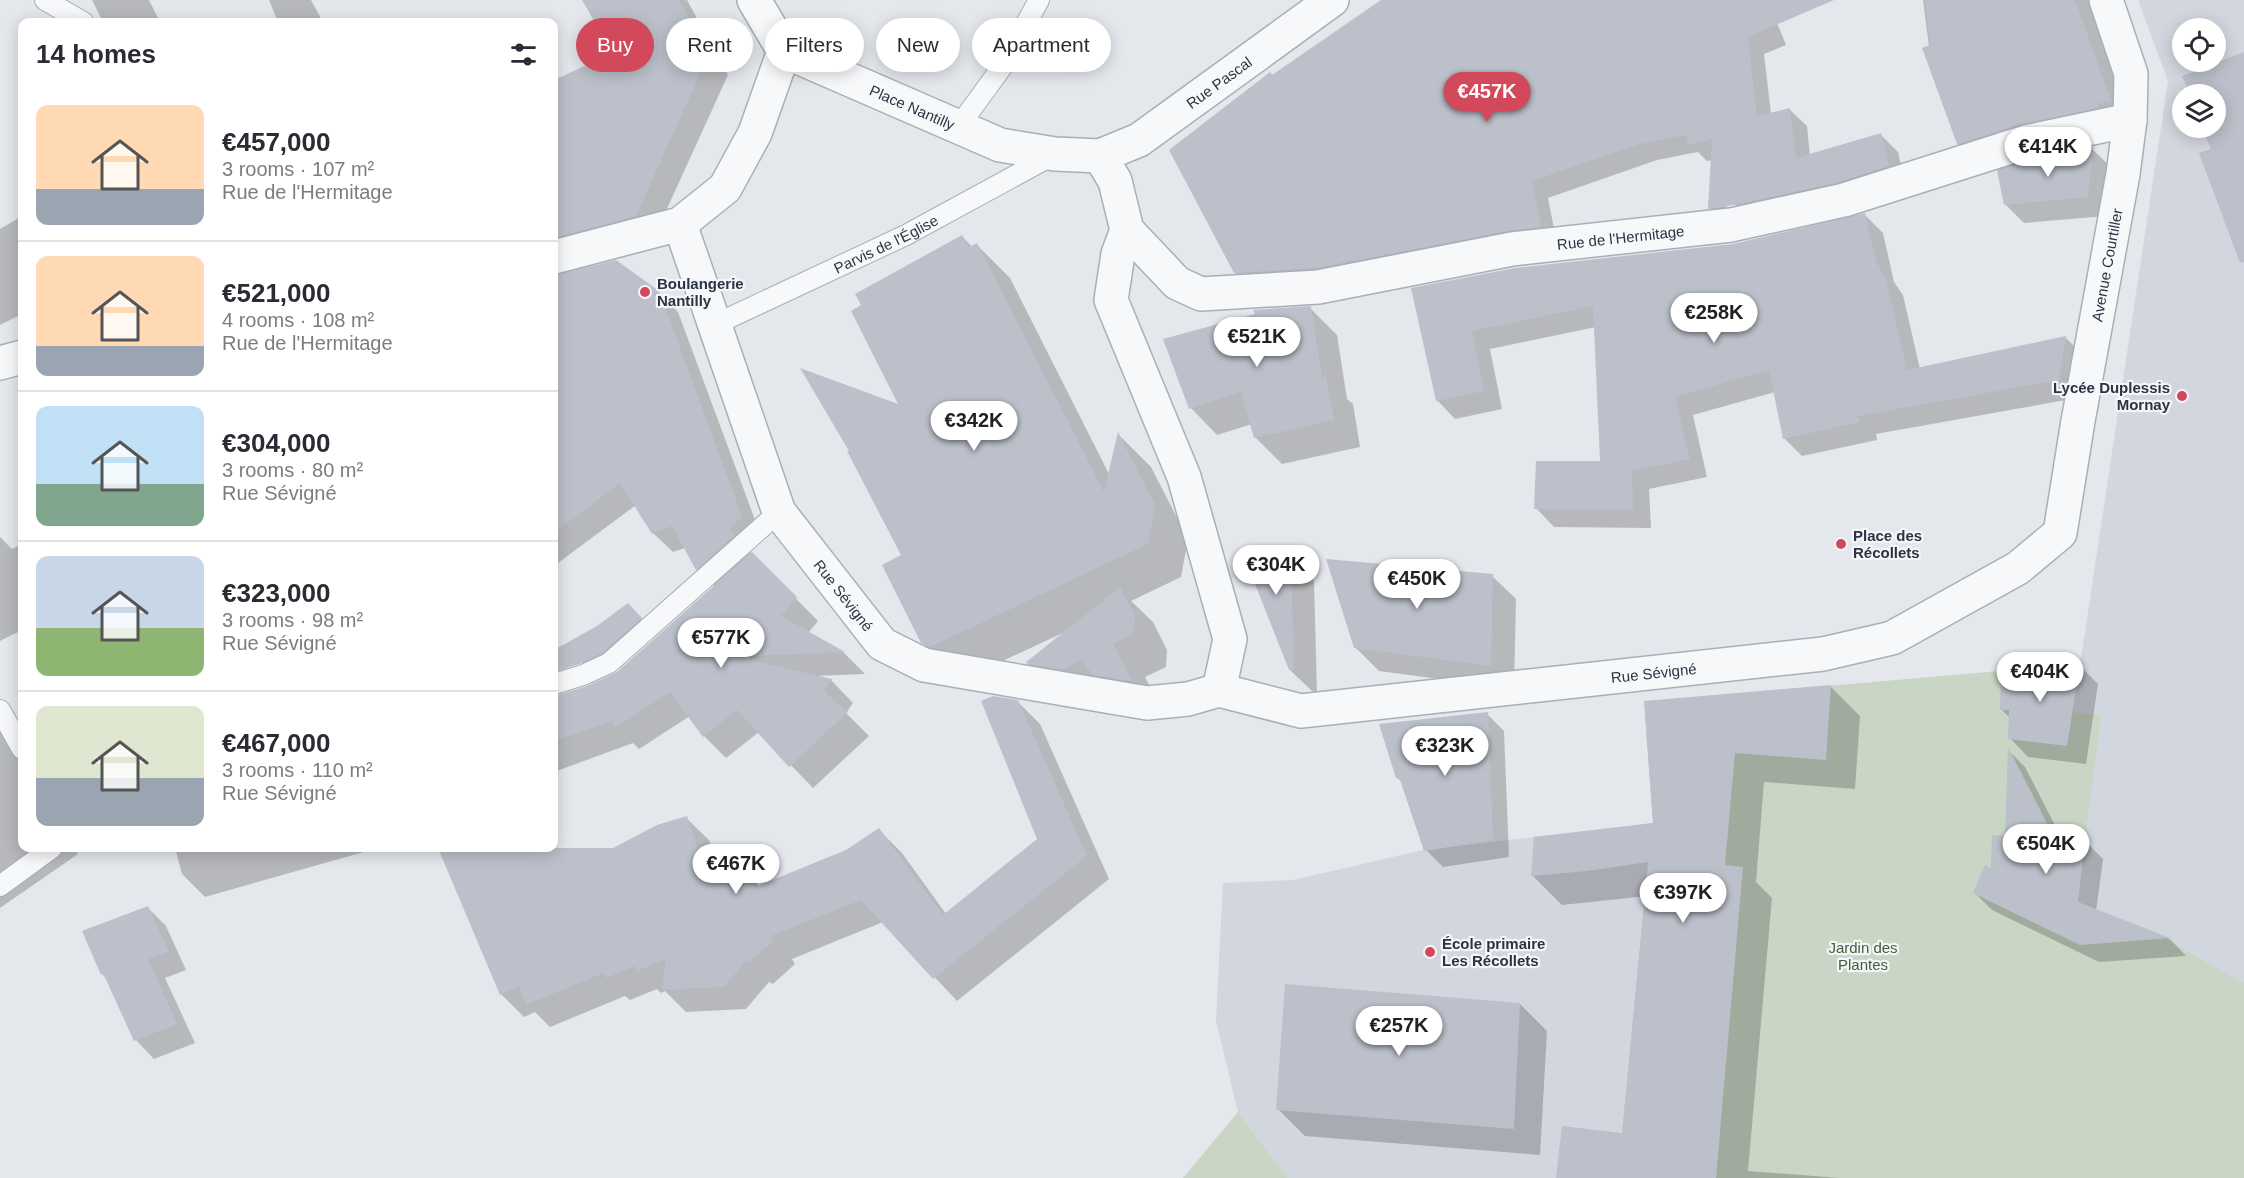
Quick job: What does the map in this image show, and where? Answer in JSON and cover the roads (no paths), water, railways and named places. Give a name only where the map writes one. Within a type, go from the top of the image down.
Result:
[{"type":"street","points":[[754,0],[765,19]]},
{"type":"street","name":"Rue Pascal","points":[[1100,156],[1139,140],[1332,0]]},
{"type":"street","name":"Avenue Courtiller","points":[[2060,533],[2123,174],[2130,120],[2131,74],[2106,0]]},
{"type":"street","points":[[558,256],[680,224],[725,188],[755,133],[777,72]]},
{"type":"street","name":"Place Nantilly","points":[[833,72],[1000,145],[1055,154],[1100,156]]},
{"type":"street","name":"Rue de l'Hermitage","points":[[1127,230],[1177,283],[1201,294],[1318,287],[1512,249],[1731,225],[1844,200],[2026,142],[2130,120]]},
{"type":"street","points":[[1100,156],[1114,180],[1127,230],[1118,254],[1111,300],[1184,477],[1230,639],[1219,690]]},
{"type":"street","name":"Rue Sévigné","points":[[680,224],[779,512],[882,644],[924,665],[1147,703],[1188,699],[1219,690],[1301,711],[1823,654],[1892,638],[2018,568],[2060,533]]},
{"type":"street","points":[[0,363],[18,358]]},
{"type":"lane","points":[[45,0],[76,18]]},
{"type":"lane","points":[[959,126],[1002,67],[1039,0]]},
{"type":"lane","name":"Parvis de l'Église","points":[[714,325],[906,235],[1055,154]]},
{"type":"lane","points":[[558,683],[609,663],[779,512]]},
{"type":"lane","points":[[0,710],[18,742]]},
{"type":"lane","points":[[0,886],[47,852]]},
{"type":"place","name":"Boulangerie Nantilly","points":[[645,292]]},
{"type":"place","name":"Lycée Duplessis Mornay","points":[[2182,396]]},
{"type":"place","name":"Place des Récollets","points":[[1841,544]]},
{"type":"place","name":"École primaire Les Récollets","points":[[1430,952]]},
{"type":"park label","name":"Jardin des Plantes","points":[[1863,956]]}]
